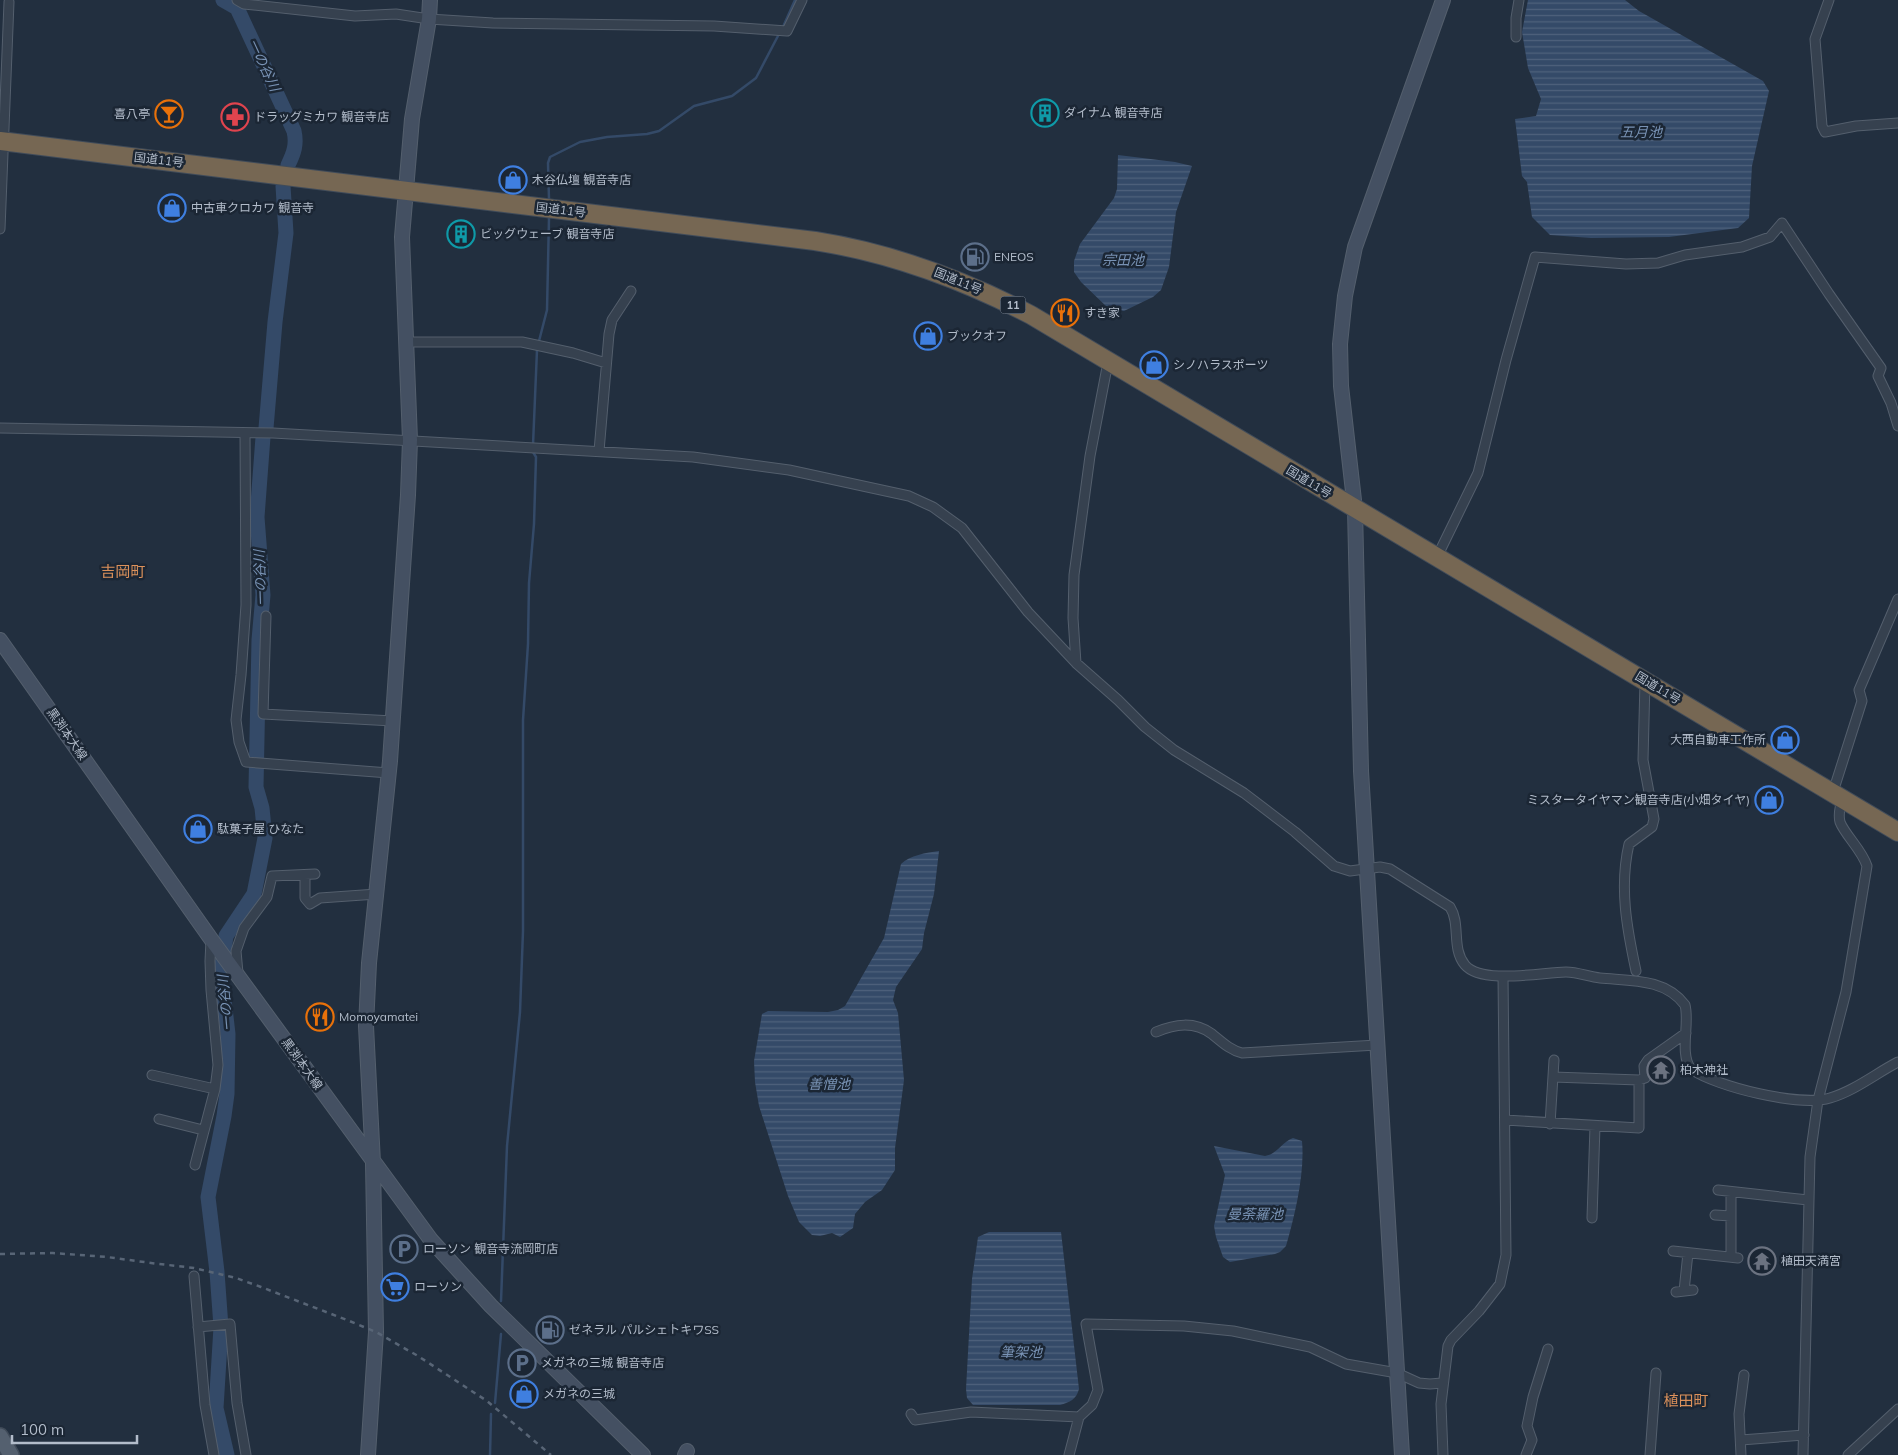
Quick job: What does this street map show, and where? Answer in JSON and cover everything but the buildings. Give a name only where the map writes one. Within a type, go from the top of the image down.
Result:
[{"type":"highway","name":"国道11号","points":[[2,141],[808,240],[877,254],[935,271],[1002,299],[1031,315],[1898,832]]},
{"type":"main road","points":[[0,1436],[11,1455]]},
{"type":"street","points":[[238,0],[244,4],[355,16],[396,14],[429,19],[493,23],[714,26],[787,31],[802,0]]},
{"type":"street","points":[[368,1455],[376,1332],[374,1163],[366,1026],[369,963],[393,722],[410,440],[402,237],[412,119],[429,19],[430,0]]},
{"type":"street","points":[[1402,1455],[1361,771],[1355,509],[1340,386],[1340,344],[1347,280],[1355,247],[1443,0]]},
{"type":"street","points":[[1516,37],[1516,18],[1519,0]]},
{"type":"street","points":[[1830,0],[1815,39],[1822,126],[1825,132],[1856,126],[1898,123]]},
{"type":"street","points":[[0,229],[9,2]]},
{"type":"street","points":[[1437,558],[1478,473],[1506,360],[1535,257],[1626,264],[1658,263],[1685,255],[1742,247],[1770,237],[1782,223],[1881,368],[1878,376],[1892,403],[1898,426]]},
{"type":"street","points":[[599,451],[609,334],[612,320],[631,291]]},
{"type":"street","points":[[405,342],[522,342],[573,353],[606,363]]},
{"type":"street","points":[[1076,663],[1073,618],[1074,575],[1090,456],[1108,362]]},
{"type":"street","points":[[0,428],[273,433],[693,457],[790,470],[909,496],[933,507],[962,528],[1028,612],[1076,663],[1164,742],[1244,793],[1295,832],[1334,866],[1350,871],[1380,867],[1390,869],[1450,907],[1454,916],[1458,952],[1466,967],[1473,971],[1503,976],[1568,972],[1662,986],[1674,993],[1685,1005],[1688,1065],[1696,1072],[1728,1086],[1751,1092],[1818,1100],[1838,1095],[1898,1062]]},
{"type":"street","points":[[245,433],[246,605],[236,720],[239,742],[246,762],[389,773]]},
{"type":"street","points":[[1803,1455],[1810,1157],[1818,1100],[1846,992],[1867,866],[1865,858],[1840,822],[1838,795],[1862,702],[1859,690],[1898,599]]},
{"type":"street","points":[[266,616],[263,714],[393,722]]},
{"type":"street","name":"黒渕本大線","points":[[0,640],[238,976],[431,1240],[462,1276],[516,1331],[643,1455]]},
{"type":"street","points":[[1636,971],[1626,927],[1624,899],[1625,867],[1629,844],[1652,827],[1654,819],[1643,760],[1645,681]]},
{"type":"street","points":[[238,976],[236,951],[244,928],[267,897],[272,876],[310,875],[304,898],[310,904],[320,898],[376,894]]},
{"type":"street","points":[[195,1165],[215,1089],[218,1066],[211,990],[210,962],[212,939]]},
{"type":"street","points":[[1443,1455],[1442,1383],[1448,1346],[1451,1340],[1479,1311],[1500,1284],[1506,1255],[1503,976]]},
{"type":"street","points":[[1156,1032],[1173,1025],[1193,1026],[1209,1032],[1232,1050],[1242,1053],[1377,1045]]},
{"type":"street","points":[[1553,1077],[1639,1080],[1645,1078],[1644,1066],[1648,1060],[1665,1046],[1686,1033]]},
{"type":"street","points":[[1550,1124],[1554,1060]]},
{"type":"street","points":[[152,1075],[215,1089]]},
{"type":"street","points":[[1505,1120],[1640,1128],[1639,1080]]},
{"type":"street","points":[[159,1119],[203,1130]]},
{"type":"street","points":[[1592,1218],[1595,1126]]},
{"type":"street","points":[[1718,1190],[1808,1200]]},
{"type":"street","points":[[1673,1251],[1734,1257],[1731,1192]]},
{"type":"street","points":[[1715,1215],[1731,1216]]},
{"type":"street","points":[[1685,1291],[1688,1253]]},
{"type":"street","points":[[194,1276],[206,1406],[214,1455]]},
{"type":"street","points":[[198,1327],[230,1324],[237,1404],[246,1455]]},
{"type":"street","points":[[1069,1455],[1079,1417],[1092,1405],[1098,1390],[1086,1324],[1184,1326],[1233,1331],[1310,1347],[1346,1364],[1397,1373],[1419,1383],[1442,1383]]},
{"type":"street","points":[[1526,1455],[1532,1440],[1527,1426],[1533,1397],[1548,1349]]},
{"type":"street","points":[[1650,1455],[1656,1373]]},
{"type":"street","points":[[1741,1455],[1740,1414],[1744,1375]]},
{"type":"street","points":[[1848,1455],[1898,1409]]},
{"type":"street","points":[[911,1414],[915,1420],[971,1412],[1079,1417]]},
{"type":"street","points":[[1741,1440],[1804,1435]]},
{"type":"water","name":"五月池","points":[[1528,0],[1625,0],[1639,11],[1763,81],[1769,91],[1752,166],[1749,218],[1738,228],[1669,237],[1591,238],[1550,235],[1532,217],[1527,182],[1522,176],[1515,119],[1536,116],[1541,99],[1528,68],[1522,32]]},
{"type":"water","name":"宗田池","points":[[1118,155],[1192,166],[1176,212],[1169,267],[1161,290],[1153,297],[1124,311],[1108,308],[1081,282],[1074,272],[1074,261],[1080,244],[1114,198],[1117,189]]},
{"type":"water","name":"善憎池","points":[[939,851],[934,894],[922,949],[896,987],[893,1000],[898,1013],[904,1080],[895,1148],[895,1170],[882,1190],[865,1202],[855,1214],[853,1228],[840,1237],[832,1233],[820,1236],[812,1235],[799,1222],[788,1196],[759,1106],[754,1061],[762,1014],[768,1011],[828,1012],[845,1006],[884,938],[901,864],[914,856]]},
{"type":"water","name":"曼荼羅池","points":[[1293,1138],[1302,1141],[1303,1153],[1296,1208],[1286,1246],[1275,1254],[1230,1262],[1223,1257],[1214,1226],[1225,1175],[1214,1146],[1265,1156]]},
{"type":"water","name":"筆架池","points":[[989,1232],[1061,1232],[1079,1389],[1076,1396],[1070,1402],[1060,1405],[973,1405],[967,1398],[972,1279],[978,1237]]},
{"type":"waterway","name":"一の谷川","points":[[223,0],[237,8],[294,131],[294,148],[288,165]]},
{"type":"waterway","points":[[783,27],[795,0]]},
{"type":"waterway","points":[[549,199],[548,163],[550,157],[580,142],[659,131],[694,106],[732,96],[756,78],[779,34]]},
{"type":"waterway","name":"一の谷川","points":[[266,428],[275,322],[286,233],[283,186]]},
{"type":"waterway","points":[[539,341],[547,310],[549,218]]},
{"type":"waterway","points":[[533,445],[537,350]]},
{"type":"waterway","name":"一の谷川","points":[[227,1455],[216,1408],[221,1327],[208,1197],[227,1094],[228,1034],[221,973],[226,936],[254,894],[265,838],[262,808],[256,787],[259,640],[263,595],[257,517],[263,437]]},
{"type":"waterway","points":[[501,1301],[507,1146],[520,1012],[523,931],[523,720],[528,644],[529,583],[534,524],[536,457],[533,452]]},
{"type":"waterway","points":[[495,1403],[501,1334]]},
{"type":"waterway","points":[[490,1455],[491,1414]]},
{"type":"railway","points":[[0,1254],[53,1253],[107,1257],[194,1268],[236,1278],[261,1287],[376,1332],[418,1356],[487,1401],[551,1455]]},
{"type":"place","name":"ダイナム 観音寺店","points":[[1045,113]]},
{"type":"place","name":"喜八亭","points":[[169,114]]},
{"type":"place","name":"ドラッグミカワ 観音寺店","points":[[235,117]]},
{"type":"place","name":"木谷仏壇 観音寺店","points":[[513,180]]},
{"type":"place","name":"中古車クロカワ 観音寺","points":[[172,208]]},
{"type":"place","name":"ビッグウェーブ 観音寺店","points":[[461,234]]},
{"type":"place","name":"ENEOS","points":[[975,257]]},
{"type":"place","name":"すき家","points":[[1065,313]]},
{"type":"place","name":"ブックオフ","points":[[928,336]]},
{"type":"place","name":"シノハラスポーツ","points":[[1154,365]]},
{"type":"place","name":"大西自動車工作所","points":[[1785,740]]},
{"type":"place","name":"ミスタータイヤマン観音寺店(小畑タイヤ)","points":[[1769,800]]},
{"type":"place","name":"駄菓子屋 ひなた","points":[[198,829]]},
{"type":"place","name":"Momoyamatei","points":[[320,1017]]},
{"type":"place","name":"柏木神社","points":[[1661,1070]]},
{"type":"place","name":"ローソン 観音寺流岡町店","points":[[404,1249]]},
{"type":"place","name":"植田天満宮","points":[[1762,1261]]},
{"type":"place","name":"ローソン","points":[[395,1287]]},
{"type":"place","name":"ゼネラル パルシェトキワSS","points":[[550,1330]]},
{"type":"place","name":"メガネの三城 観音寺店","points":[[522,1363]]},
{"type":"place","name":"メガネの三城","points":[[524,1394]]},
{"type":"district","name":"吉岡町","points":[[123,572]]},
{"type":"district","name":"植田町","points":[[1686,1401]]}]
